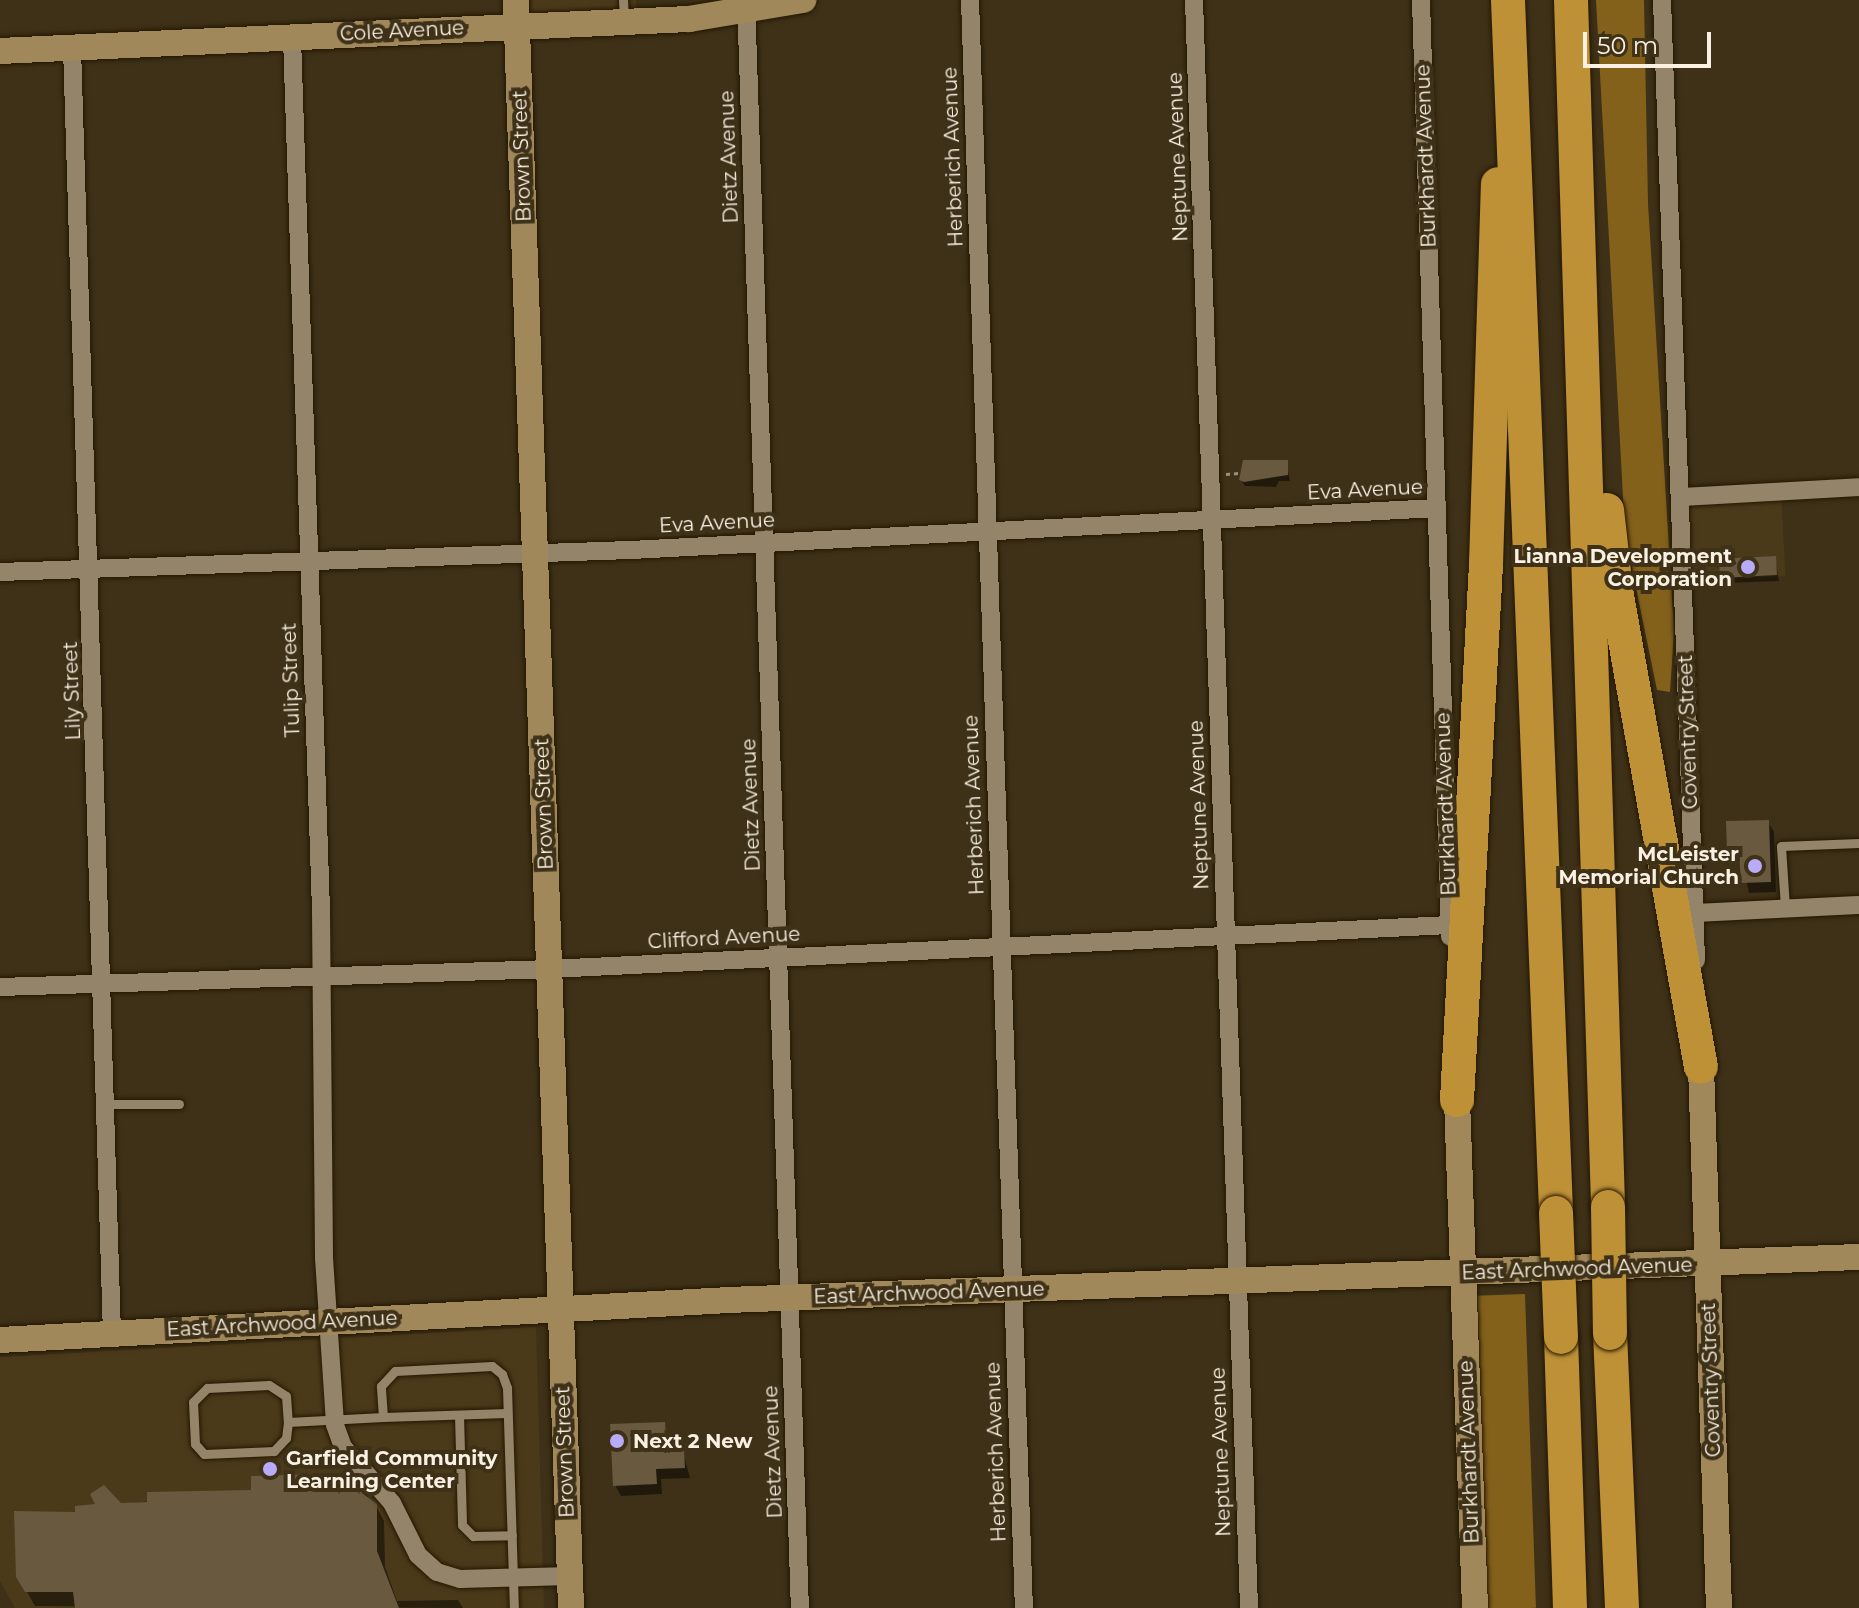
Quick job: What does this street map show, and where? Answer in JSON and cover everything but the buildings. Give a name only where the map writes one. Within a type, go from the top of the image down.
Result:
[{"type":"highway","points":[[1457,1100],[1486,564],[1506,0]]},
{"type":"highway","points":[[1506,0],[1570,1608]]},
{"type":"highway","points":[[1571,0],[1610,1333],[1622,1608]]},
{"type":"highway","points":[[1577,166],[1616,590],[1701,1066]]},
{"type":"main road","name":"Brown Street","points":[[516,0],[571,1608]]},
{"type":"main road","name":"Cole Avenue","points":[[0,51],[518,27],[624,10],[746,7],[803,0]]},
{"type":"main road","name":"Coventry Street","points":[[1701,1066],[1719,1608]]},
{"type":"main road","name":"Burkhardt Avenue","points":[[1457,1100],[1475,1608]]},
{"type":"main road","name":"East Archwood Avenue","points":[[0,1340],[561,1307],[1859,1257]]},
{"type":"street","name":"Herberich Avenue","points":[[970,0],[1024,1608]]},
{"type":"street","name":"Neptune Avenue","points":[[1194,0],[1249,1608]]},
{"type":"street","name":"Burkhardt Avenue","points":[[1421,0],[1457,1100]]},
{"type":"street","name":"Coventry Street","points":[[1662,0],[1701,1066]]},
{"type":"street","name":"Dietz Avenue","points":[[746,7],[800,1608]]},
{"type":"street","name":"Tulip Street","points":[[292,37],[322,978],[327,1321],[334,1420]]},
{"type":"street","name":"Lily Street","points":[[72,47],[104,983],[112,1333]]},
{"type":"street","points":[[1682,497],[1859,487]]},
{"type":"street","name":"Eva Avenue","points":[[0,572],[535,553],[1437,508]]},
{"type":"street","points":[[1694,913],[1859,905]]},
{"type":"street","name":"Clifford Avenue","points":[[0,987],[550,969],[1449,925]]},
{"type":"street","points":[[334,1420],[343,1447],[392,1503],[418,1555],[437,1572],[460,1579],[570,1576]]},
{"type":"lane","points":[[1785,907],[1781,846],[1859,843]]},
{"type":"lane","points":[[105,1104],[179,1104]]},
{"type":"lane","points":[[383,1417],[381,1386],[395,1371],[492,1366],[507,1388],[514,1608]]},
{"type":"lane","points":[[269,1385],[286,1396],[288,1422],[286,1438],[274,1451],[204,1454],[195,1444],[193,1402],[207,1388],[269,1385]]},
{"type":"lane","points":[[288,1422],[507,1413]]},
{"type":"lane","points":[[459,1415],[462,1525],[473,1536],[512,1535]]},
{"type":"path","points":[[1230,473],[1239,473]]},
{"type":"shaded area","points":[[516,0],[636,0],[637,21],[518,27]]},
{"type":"shaded area","points":[[1596,0],[1644,0],[1648,203],[1674,631],[1670,692],[1657,690],[1625,534]]},
{"type":"shaded area","points":[[1781,491],[1785,576],[1687,581],[1682,496]]},
{"type":"shaded area","points":[[1525,1294],[1536,1608],[1486,1608],[1475,1296]]},
{"type":"shaded area","name":"Garfield Community Learning Center","points":[[536,1327],[544,1608],[15,1608],[0,1581],[0,1357]]},
{"type":"place","name":"Lianna Development Corporation","points":[[1748,567]]},
{"type":"place","name":"McLeister Memorial Church","points":[[1755,866]]},
{"type":"place","name":"Next 2 New","points":[[617,1441]]},
{"type":"place","name":"Garfield Community Learning Center","points":[[270,1469]]}]
